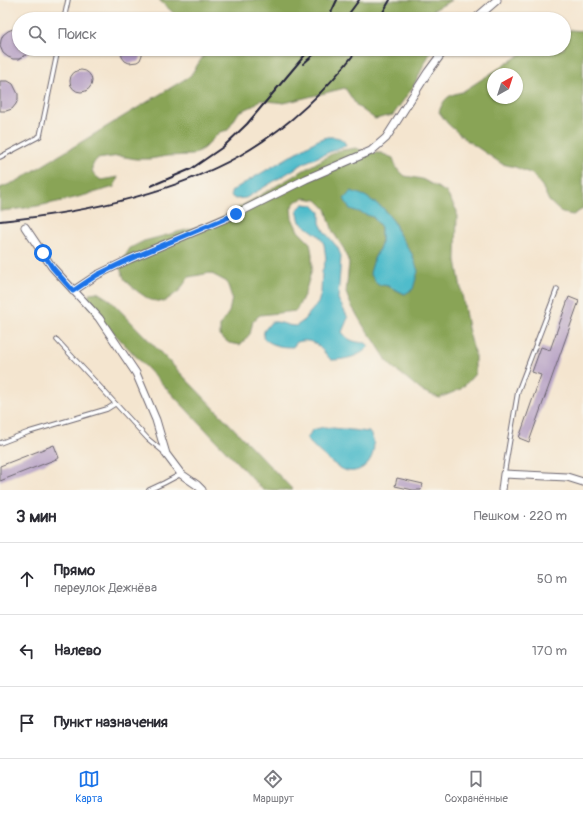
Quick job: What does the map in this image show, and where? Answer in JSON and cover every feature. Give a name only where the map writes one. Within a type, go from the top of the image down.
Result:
[{"type":"street","points":[[483,12],[497,0]]},
{"type":"street","points":[[73,291],[97,275],[130,259],[236,214],[306,179],[371,152],[386,138],[440,56]]},
{"type":"street","points":[[26,227],[52,267],[99,318],[136,373],[156,420],[166,454],[181,474],[202,490]]},
{"type":"street","points":[[502,490],[504,474],[567,477],[583,482]]},
{"type":"lane","points":[[65,12],[68,0]]},
{"type":"lane","points":[[0,157],[40,136],[57,56]]},
{"type":"lane","points":[[504,474],[518,391],[557,289]]},
{"type":"lane","points":[[57,340],[148,439],[166,454]]},
{"type":"lane","points":[[0,443],[29,432],[107,409],[115,404]]},
{"type":"lane","points":[[149,490],[181,474]]},
{"type":"green space","points":[[159,0],[452,0],[432,12],[172,12]]},
{"type":"green space","points":[[571,30],[583,31],[583,209],[573,215],[562,213],[549,201],[542,186],[532,174],[515,167],[502,164],[465,139],[448,124],[439,112],[445,100],[453,94],[462,92],[487,76],[487,104],[523,104],[523,68],[499,68],[518,56],[571,56]]},
{"type":"green space","points":[[203,56],[428,56],[413,87],[393,115],[375,119],[357,106],[345,88],[284,103],[260,100],[253,106],[239,112],[228,130],[220,132],[204,148],[192,155],[167,156],[150,159],[136,159],[119,156],[97,159],[92,168],[93,173],[101,180],[118,177],[114,187],[29,208],[0,211],[0,188],[17,181],[190,76]]},
{"type":"green space","points":[[356,148],[368,153],[381,153],[393,158],[397,169],[405,176],[422,179],[446,192],[457,211],[456,260],[468,328],[475,355],[475,374],[461,389],[439,398],[422,391],[389,364],[351,305],[346,293],[349,263],[344,249],[333,232],[326,209],[317,200],[305,198],[296,201],[291,208],[292,218],[298,231],[310,243],[312,254],[312,269],[305,293],[296,311],[260,315],[253,321],[250,334],[240,345],[229,343],[220,336],[220,325],[229,312],[232,298],[227,282],[210,273],[189,277],[179,291],[164,302],[150,300],[125,280],[119,266],[130,248],[144,241],[212,223],[337,151]],"holes":[[[362,212],[394,222],[399,234],[405,294],[388,286],[378,284],[374,259],[381,245],[381,227],[373,217]]]},
{"type":"green space","points":[[97,292],[110,300],[293,490],[263,490],[90,308],[87,300],[90,293]]},
{"type":"water","points":[[327,137],[335,137],[340,139],[346,145],[306,162],[246,198],[235,199],[231,196],[231,192],[236,188],[316,141]]},
{"type":"water","points":[[351,191],[365,196],[383,208],[394,222],[399,234],[412,254],[418,271],[413,289],[405,294],[388,286],[377,284],[370,273],[374,259],[381,245],[381,227],[373,217],[350,209],[344,199]]},
{"type":"water","points":[[303,204],[313,205],[320,212],[320,223],[324,231],[338,248],[341,256],[338,299],[348,318],[342,332],[350,340],[366,343],[369,346],[366,350],[352,357],[331,360],[312,342],[297,342],[293,347],[284,347],[270,343],[263,338],[264,331],[271,322],[296,326],[302,322],[318,303],[321,293],[322,272],[326,259],[324,244],[319,236],[300,222],[297,210]]},
{"type":"water","points":[[324,427],[369,432],[374,445],[371,458],[367,464],[355,471],[348,471],[338,467],[326,458],[307,439],[312,430]]},
{"type":"building","points":[[12,29],[12,56],[24,56],[19,59],[8,57],[3,53],[0,46],[3,35]]},
{"type":"building","points":[[142,56],[137,62],[129,63],[122,57]]},
{"type":"building","points":[[81,70],[89,73],[92,81],[89,89],[81,92],[73,89],[70,81],[73,73]]},
{"type":"building","points":[[0,81],[8,81],[13,84],[18,94],[16,104],[12,109],[6,111],[0,111]]},
{"type":"building","points":[[569,297],[579,301],[529,442],[519,438],[541,375],[532,372],[541,347],[550,350]]},
{"type":"building","points":[[54,445],[59,458],[0,481],[0,466]]},
{"type":"building","points":[[397,478],[423,484],[421,490],[413,490],[395,486]]},
{"type":"railway","points":[[331,12],[337,0]]},
{"type":"railway","points":[[350,12],[359,0]]},
{"type":"railway","points":[[383,12],[390,0]]},
{"type":"railway","points":[[151,186],[191,169],[223,147],[247,124],[304,56]]},
{"type":"railway","points":[[303,64],[312,56]]},
{"type":"railway","points":[[0,221],[61,213],[123,200],[183,182],[211,170],[256,146],[288,122],[332,80],[353,56]]},
{"type":"route","points":[[43,253],[52,267],[73,291],[97,275],[130,259],[236,214]]}]
